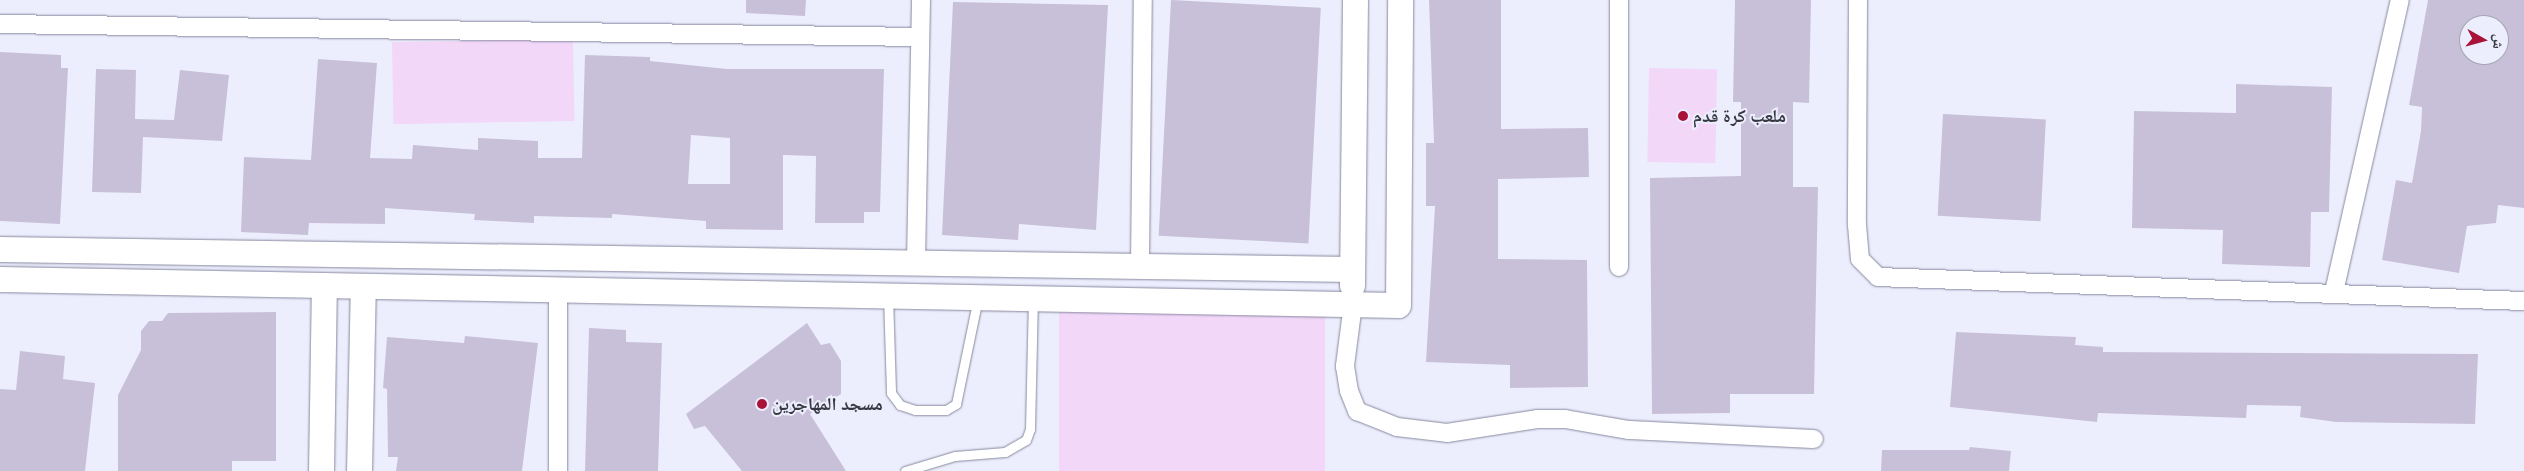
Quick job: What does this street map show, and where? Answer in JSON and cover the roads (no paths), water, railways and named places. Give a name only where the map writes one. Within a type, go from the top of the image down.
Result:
[{"type":"street","points":[[916,262],[921,0]]},
{"type":"street","points":[[1140,265],[1143,0]]},
{"type":"street","points":[[1356,0],[1353,304],[1345,366],[1349,391],[1357,410],[1397,428],[1447,433],[1537,419],[1565,419],[1629,430],[1814,439]]},
{"type":"street","points":[[0,279],[1398,306],[1400,0]]},
{"type":"street","points":[[1619,0],[1619,267]]},
{"type":"street","points":[[1858,0],[1857,225],[1860,259],[1870,273],[1893,279],[2334,292],[2524,301]]},
{"type":"street","points":[[2334,292],[2400,0]]},
{"type":"street","points":[[0,24],[920,37]]},
{"type":"street","points":[[0,249],[1352,268]]},
{"type":"street","points":[[321,471],[324,285]]},
{"type":"street","points":[[359,471],[362,286]]},
{"type":"street","points":[[558,290],[558,471]]},
{"type":"lane","points":[[888,296],[891,393],[900,404],[915,410],[946,410],[956,404],[978,297]]},
{"type":"lane","points":[[905,471],[955,456],[1005,452],[1026,440],[1030,429],[1033,298]]},
{"type":"place","name":"ملعب كرة قدم","points":[[1683,116]]},
{"type":"place","name":"مسجد المهاجرين","points":[[762,404]]}]
